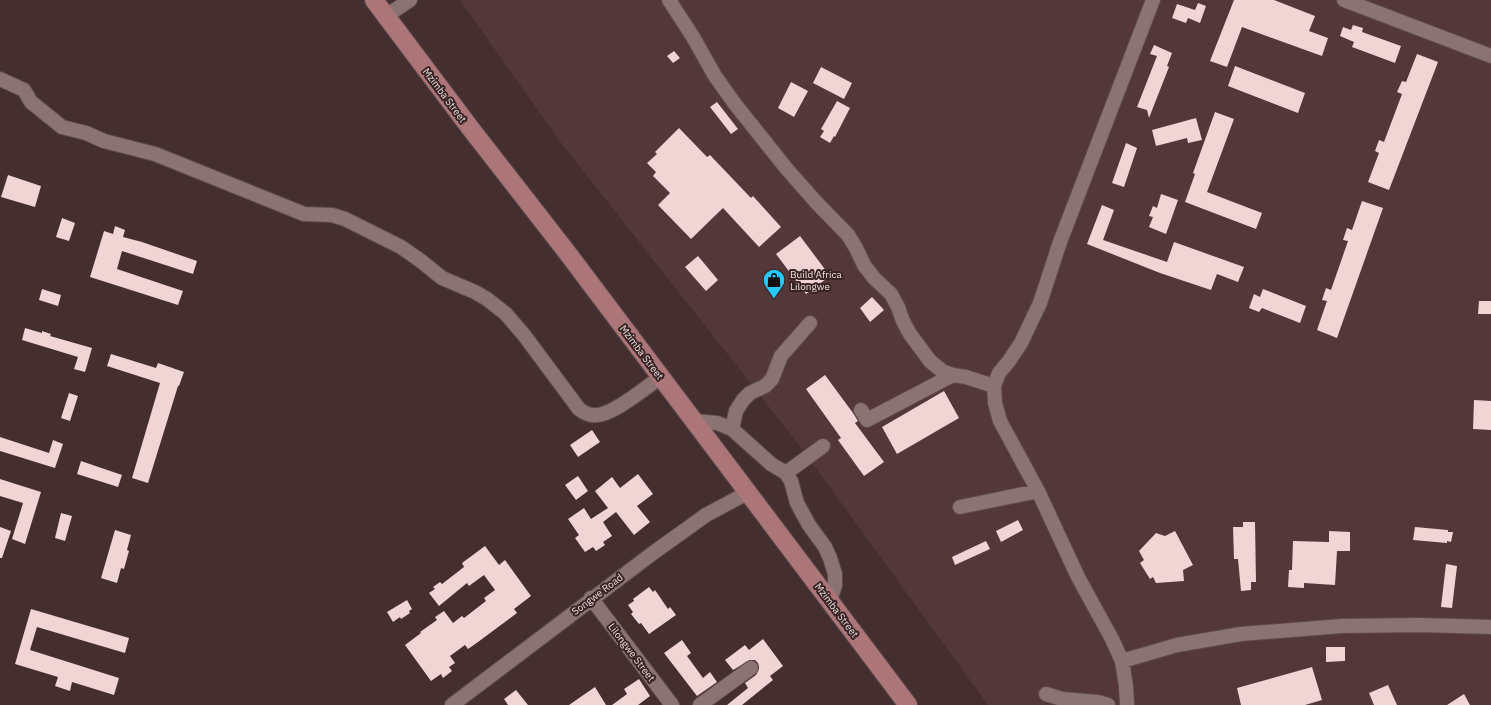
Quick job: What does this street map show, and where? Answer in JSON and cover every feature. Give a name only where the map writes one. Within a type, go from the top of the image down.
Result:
[{"type":"main road","name":"Mzimba Street","points":[[374,0],[566,251],[908,705]]},
{"type":"street","points":[[386,16],[410,0]]},
{"type":"street","points":[[669,0],[693,37],[715,76],[735,104],[815,201],[848,235],[864,265],[874,278],[891,294],[910,334],[930,361],[942,371],[953,375],[966,376],[994,386]]},
{"type":"street","points":[[1127,705],[1122,661],[1112,639],[1078,578],[1038,491],[1000,421],[995,403],[994,386],[999,373],[1021,343],[1040,303],[1060,242],[1153,0]]},
{"type":"street","points":[[1344,0],[1491,56]]},
{"type":"street","points":[[0,78],[24,90],[31,102],[62,128],[86,133],[104,141],[155,154],[304,214],[332,215],[345,219],[401,247],[442,278],[475,292],[487,299],[506,314],[524,335],[579,409],[586,414],[594,416],[612,411],[661,377]]},
{"type":"street","points":[[732,429],[736,411],[743,400],[750,393],[765,386],[772,379],[781,356],[810,323]]},
{"type":"street","points":[[860,410],[867,420],[953,375]]},
{"type":"street","points":[[694,421],[717,423],[732,429],[770,464],[786,473],[791,482],[797,503],[809,525],[825,547],[830,558],[835,574],[835,585],[830,601]]},
{"type":"street","points":[[786,473],[823,446]]},
{"type":"street","points":[[960,507],[1038,491]]},
{"type":"street","name":"Songwe Road","points":[[452,705],[591,598],[706,515],[748,492]]},
{"type":"street","name":"Lilongwe Street","points":[[591,598],[672,705]]},
{"type":"street","points":[[1122,661],[1177,645],[1241,634],[1342,626],[1421,625],[1491,627]]},
{"type":"street","points":[[700,705],[751,668]]},
{"type":"street","points":[[1046,694],[1062,699],[1098,702],[1108,705]]},
{"type":"shaded area","points":[[460,0],[1491,0],[1491,705],[988,705],[799,445],[558,139]]},
{"type":"building","points":[[1234,0],[1274,0],[1315,16],[1309,31],[1328,38],[1322,56],[1242,27],[1227,67],[1210,61]]},
{"type":"building","points":[[1198,3],[1206,6],[1200,23],[1188,18],[1186,23],[1172,18],[1177,4],[1195,10]]},
{"type":"building","points":[[1353,25],[1363,28],[1362,32],[1401,46],[1395,63],[1352,47],[1354,42],[1340,36],[1343,27],[1351,30]]},
{"type":"building","points":[[1154,45],[1172,53],[1167,66],[1169,67],[1149,118],[1147,110],[1137,107],[1157,56],[1150,54]]},
{"type":"building","points":[[674,51],[680,58],[673,63],[667,56]]},
{"type":"building","points":[[1417,54],[1438,62],[1389,190],[1368,182],[1379,153],[1375,151],[1379,140],[1384,142],[1402,94],[1397,92],[1402,81],[1406,82]]},
{"type":"building","points":[[1235,66],[1305,93],[1298,113],[1228,86]]},
{"type":"building","points":[[821,67],[852,83],[844,99],[813,83]]},
{"type":"building","points":[[791,82],[808,91],[794,117],[778,108]]},
{"type":"building","points":[[837,101],[850,108],[835,137],[834,136],[830,143],[820,137],[824,131],[821,129]]},
{"type":"building","points":[[717,102],[738,129],[731,134],[710,107]]},
{"type":"building","points":[[1215,112],[1234,119],[1207,192],[1262,213],[1256,229],[1185,202],[1195,174],[1193,173]]},
{"type":"building","points":[[1196,118],[1202,140],[1188,143],[1187,138],[1156,146],[1152,130]]},
{"type":"building","points":[[679,128],[707,157],[710,155],[751,198],[753,196],[781,227],[759,247],[723,208],[691,239],[658,205],[670,193],[653,176],[656,172],[647,163],[657,154],[655,152]]},
{"type":"building","points":[[1126,143],[1137,148],[1124,187],[1112,183]]},
{"type":"building","points":[[8,175],[41,186],[35,207],[1,197]]},
{"type":"building","points":[[1161,194],[1178,200],[1166,234],[1149,227],[1153,217],[1149,216],[1153,206],[1157,208]]},
{"type":"building","points":[[1362,201],[1383,208],[1337,338],[1317,330],[1327,301],[1322,300],[1326,288],[1331,290],[1348,241],[1343,240],[1347,228],[1352,230]]},
{"type":"building","points":[[1102,205],[1114,210],[1103,240],[1167,262],[1174,242],[1244,267],[1238,282],[1217,274],[1211,290],[1160,273],[1087,244]]},
{"type":"building","points":[[62,218],[75,223],[69,241],[56,237]]},
{"type":"building","points":[[115,226],[125,230],[123,237],[197,261],[193,274],[122,251],[117,269],[183,291],[178,305],[90,277],[104,231],[113,234]]},
{"type":"building","points":[[800,236],[830,276],[806,294],[776,254]]},
{"type":"building","points":[[698,256],[718,280],[706,291],[685,267]]},
{"type":"building","points":[[42,289],[61,295],[58,306],[39,300]]},
{"type":"building","points":[[1263,289],[1306,306],[1300,323],[1262,308],[1259,312],[1249,308],[1254,294],[1260,297]]},
{"type":"building","points":[[872,297],[884,310],[870,322],[860,308]]},
{"type":"building","points":[[1479,301],[1491,301],[1491,314],[1478,314]]},
{"type":"building","points":[[25,328],[42,333],[42,331],[51,334],[50,336],[92,348],[85,372],[74,369],[78,357],[22,340]]},
{"type":"building","points":[[111,354],[156,368],[158,363],[184,372],[178,386],[148,483],[132,478],[160,383],[107,366]]},
{"type":"building","points":[[825,375],[858,421],[855,423],[884,462],[864,476],[838,440],[841,438],[806,389]]},
{"type":"building","points":[[944,391],[959,418],[897,454],[882,427]]},
{"type":"building","points":[[69,393],[78,396],[70,421],[61,418]]},
{"type":"building","points":[[1474,400],[1491,401],[1491,430],[1473,429]]},
{"type":"building","points":[[592,430],[600,442],[578,457],[570,445]]},
{"type":"building","points":[[0,437],[49,453],[53,440],[63,444],[55,468],[0,451]]},
{"type":"building","points":[[81,461],[122,475],[118,487],[77,474]]},
{"type":"building","points":[[638,474],[653,494],[637,506],[650,522],[634,535],[616,512],[603,522],[612,536],[603,542],[605,545],[596,551],[593,547],[585,552],[575,538],[579,535],[568,519],[584,508],[591,519],[608,508],[595,491],[612,477],[620,488]]},
{"type":"building","points":[[578,476],[588,491],[576,500],[565,485]]},
{"type":"building","points":[[0,479],[41,492],[25,544],[12,539],[23,503],[0,496]]},
{"type":"building","points":[[61,513],[72,516],[65,541],[55,538]]},
{"type":"building","points":[[1018,520],[1023,530],[1001,542],[996,531]]},
{"type":"building","points":[[1243,522],[1255,522],[1256,582],[1251,582],[1251,590],[1241,591],[1238,559],[1234,559],[1233,527],[1243,527]]},
{"type":"building","points":[[0,527],[11,531],[2,558],[0,558]]},
{"type":"building","points":[[1415,527],[1448,530],[1448,532],[1453,532],[1451,542],[1447,541],[1447,543],[1413,540]]},
{"type":"building","points":[[115,530],[131,535],[127,550],[129,551],[124,569],[121,568],[117,583],[101,578]]},
{"type":"building","points":[[1175,531],[1193,565],[1183,570],[1184,581],[1156,583],[1153,577],[1150,579],[1140,563],[1144,560],[1139,551],[1156,533],[1165,536]]},
{"type":"building","points":[[1329,531],[1350,532],[1350,551],[1337,551],[1335,585],[1304,583],[1304,588],[1288,587],[1289,570],[1292,570],[1293,541],[1329,542]]},
{"type":"building","points":[[986,541],[990,549],[955,565],[952,557]]},
{"type":"building","points":[[485,546],[499,565],[505,560],[531,596],[514,609],[517,613],[478,642],[468,649],[465,645],[450,656],[455,663],[449,667],[452,671],[443,678],[441,674],[431,681],[405,645],[437,620],[435,617],[444,611],[453,623],[462,616],[464,618],[486,601],[484,598],[495,590],[484,575],[469,586],[467,583],[439,606],[429,593],[435,589],[433,587],[440,582],[442,584],[464,567],[462,563]]},
{"type":"building","points":[[1446,564],[1457,566],[1452,608],[1441,607]]},
{"type":"building","points":[[649,587],[653,592],[655,590],[668,609],[670,607],[676,615],[649,634],[641,623],[639,624],[631,614],[633,612],[628,605],[634,601],[633,599]]},
{"type":"building","points":[[407,600],[412,609],[409,611],[410,613],[393,622],[387,612]]},
{"type":"building","points":[[31,609],[129,638],[125,653],[37,627],[30,650],[119,678],[114,695],[72,682],[70,691],[55,686],[58,677],[15,664]]},
{"type":"building","points":[[763,639],[783,666],[770,676],[773,680],[742,705],[727,705],[748,688],[745,683],[756,675],[759,668],[758,663],[755,660],[750,660],[733,670],[725,660],[745,645],[749,650]]},
{"type":"building","points":[[682,640],[691,653],[687,656],[703,678],[710,672],[717,682],[697,696],[664,653]]},
{"type":"building","points":[[1326,647],[1345,647],[1345,661],[1326,662]]},
{"type":"building","points":[[1312,667],[1322,700],[1305,705],[1241,705],[1237,688]]},
{"type":"building","points":[[639,679],[650,696],[638,705],[612,705],[627,694],[624,689]]},
{"type":"building","points":[[1388,685],[1397,705],[1374,705],[1369,693]]},
{"type":"building","points":[[595,687],[606,705],[569,705]]},
{"type":"building","points":[[516,690],[528,705],[508,705],[504,699]]},
{"type":"building","points":[[1464,694],[1470,705],[1447,705]]},
{"type":"place","name":"Build Africa Lilongwe","points":[[774,300]]}]
